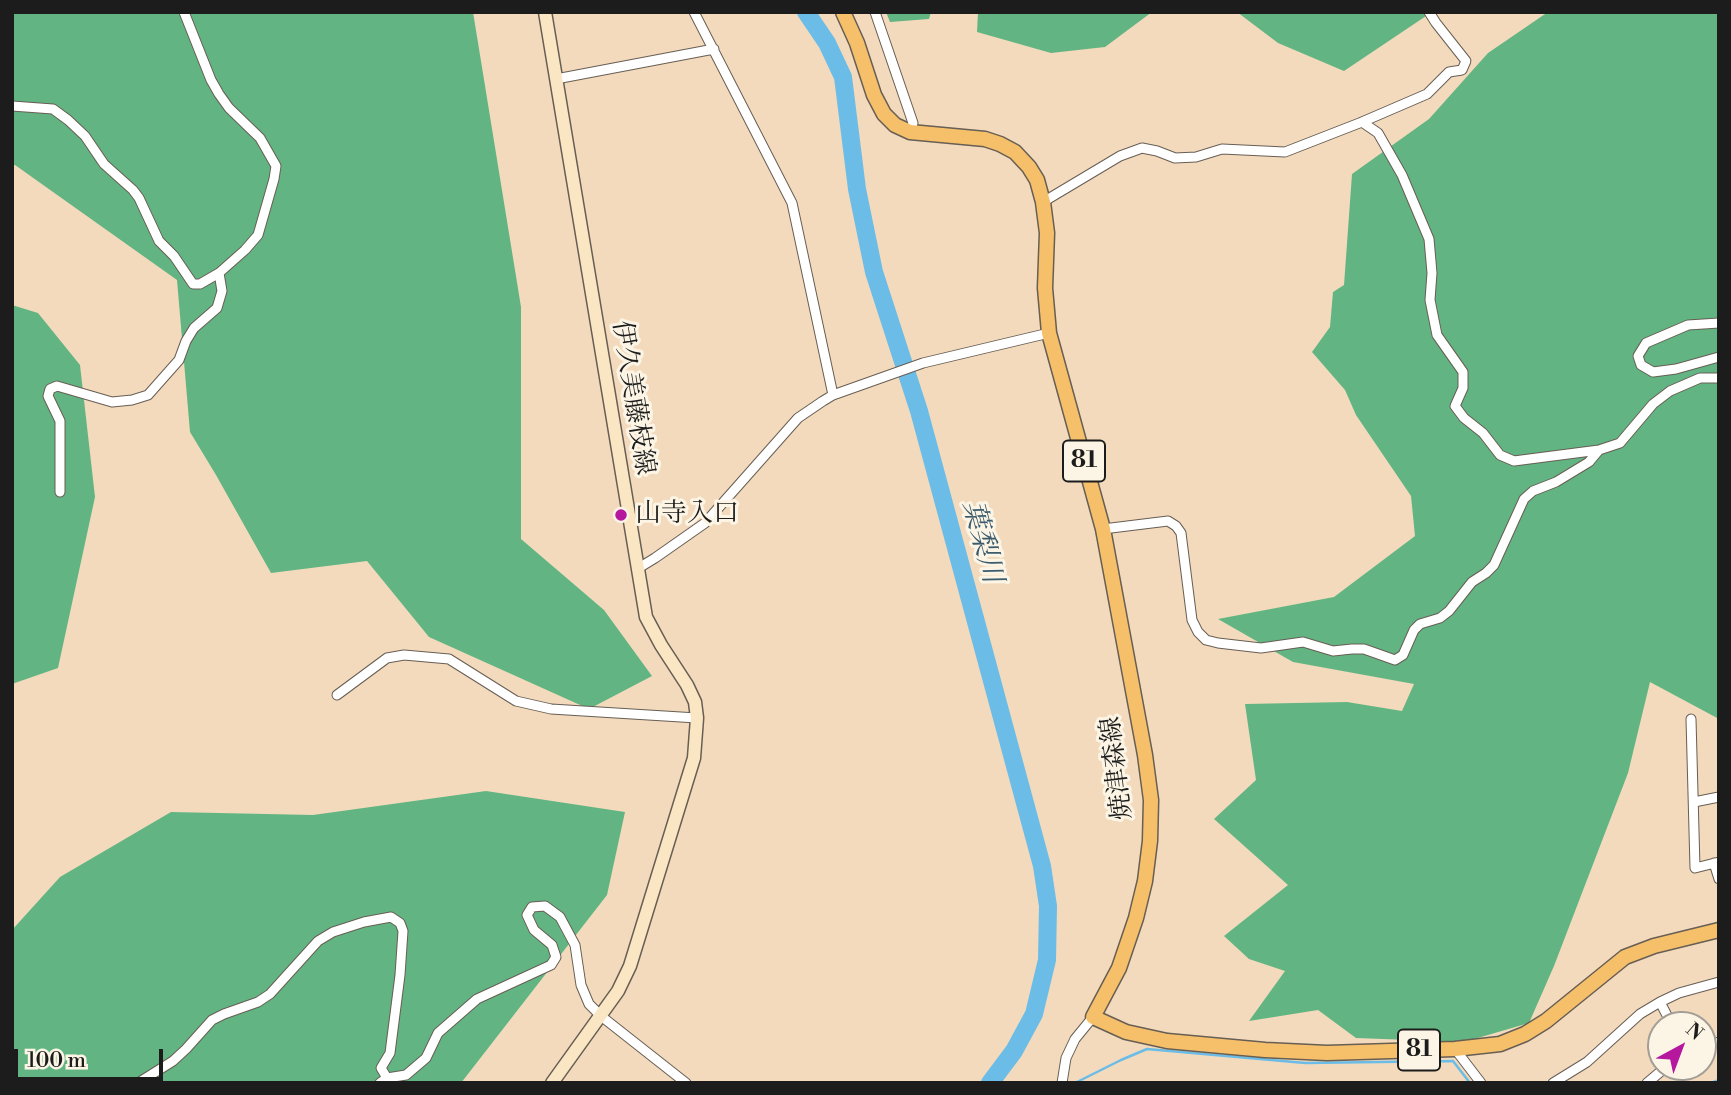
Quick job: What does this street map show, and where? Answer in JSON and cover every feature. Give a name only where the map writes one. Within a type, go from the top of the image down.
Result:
[{"type":"main road","name":"伊久美藤枝線","points":[[545,12],[646,617],[687,685],[695,702],[697,718],[694,758],[630,966],[618,991],[552,1083]]},
{"type":"main road","points":[[843,12],[857,43],[874,95],[884,114],[895,125],[910,132]]},
{"type":"main road","name":"焼津森線","points":[[910,132],[985,139],[1000,144],[1015,152],[1029,167],[1037,180],[1043,202],[1047,233],[1045,288],[1049,333],[1102,528],[1151,800],[1145,881],[1136,918],[1119,968],[1093,1017]]},
{"type":"main road","name":"81","points":[[1093,1017],[1126,1032],[1167,1041],[1265,1051],[1327,1053],[1455,1049],[1500,1044],[1525,1034],[1546,1021],[1625,957],[1654,946],[1719,930]]},
{"type":"street","points":[[12,106],[53,108],[85,136],[104,164],[139,198],[159,242],[174,256],[193,284],[200,285],[245,250],[257,235],[276,166],[260,138],[229,108],[219,94],[184,12]]},
{"type":"street","points":[[694,12],[792,203],[833,395]]},
{"type":"street","points":[[875,12],[913,123],[910,132]]},
{"type":"street","points":[[1043,202],[1120,156],[1142,148],[1157,150],[1175,158],[1196,157],[1222,149],[1285,152],[1427,94],[1449,72],[1462,70],[1466,61],[1429,12]]},
{"type":"street","points":[[556,79],[713,49]]},
{"type":"street","points":[[1362,122],[1378,133],[1396,165],[1429,239],[1432,273],[1430,300],[1437,335],[1463,372],[1463,388],[1455,407],[1483,433],[1500,455],[1514,461],[1599,450],[1620,443],[1653,404],[1670,391],[1700,378],[1719,377]]},
{"type":"street","points":[[60,492],[60,421],[48,396],[50,389],[57,386],[112,402],[148,395],[179,360],[194,328],[217,308],[222,291],[219,272]]},
{"type":"street","points":[[1719,323],[1688,325],[1646,343],[1638,356],[1641,365],[1653,372],[1676,369],[1719,357]]},
{"type":"street","points":[[637,569],[705,523],[798,418],[833,395],[923,363],[1049,333]]},
{"type":"street","points":[[1102,528],[1168,521],[1176,526],[1181,533],[1192,620],[1206,640],[1261,648],[1303,642],[1333,650],[1364,649],[1395,660],[1403,655],[1420,624],[1440,618],[1449,611],[1472,582],[1493,565],[1524,499],[1533,491],[1556,482],[1589,462],[1599,450]]},
{"type":"street","points":[[337,695],[387,658],[404,655],[449,659],[516,701],[551,709],[697,718]]},
{"type":"street","points":[[1691,719],[1695,868],[1716,862],[1719,879]]},
{"type":"street","points":[[1694,802],[1719,797]]},
{"type":"street","points":[[138,1083],[179,1055],[212,1020],[258,1002],[270,994],[318,941],[333,932],[391,917],[400,923],[403,931],[390,1053],[381,1068],[384,1080],[406,1075],[426,1058],[438,1033],[477,999],[551,965],[556,957],[552,946],[534,930],[527,915],[532,907],[545,906],[560,917],[575,945],[581,985],[589,1004],[686,1083]]},
{"type":"street","points":[[1553,1083],[1587,1062],[1640,1014],[1679,993],[1719,982]]},
{"type":"street","points":[[1660,1002],[1665,1011]]},
{"type":"street","points":[[1062,1083],[1066,1058],[1074,1039],[1093,1017]]},
{"type":"street","points":[[1455,1049],[1481,1083]]},
{"type":"green space","points":[[12,12],[473,12],[521,307],[521,539],[604,610],[652,676],[589,709],[429,637],[367,561],[271,573],[190,432],[177,280],[12,165]]},
{"type":"green space","points":[[886,12],[931,12],[929,19],[890,22]]},
{"type":"green space","points":[[978,12],[1152,12],[1105,47],[1051,53],[977,32]]},
{"type":"green space","points":[[1237,12],[1432,12],[1344,71],[1278,43]]},
{"type":"green space","points":[[1548,12],[1719,12],[1719,719],[1650,682],[1628,773],[1554,966],[1529,1023],[1464,1042],[1356,1038],[1318,1010],[1249,1021],[1285,971],[1249,959],[1224,936],[1288,885],[1214,819],[1256,780],[1245,704],[1347,702],[1402,711],[1414,684],[1293,662],[1218,619],[1334,597],[1415,536],[1411,496],[1356,415],[1345,390],[1312,352],[1330,327],[1333,292],[1344,285],[1352,174],[1429,119],[1488,53]]},
{"type":"green space","points":[[12,305],[38,313],[80,365],[95,497],[58,668],[12,684]]},
{"type":"green space","points":[[486,791],[625,812],[607,895],[461,1083],[12,1083],[12,930],[60,877],[171,812],[313,815]]},
{"type":"waterway","name":"葉梨川","points":[[806,12],[827,43],[843,77],[857,189],[874,272],[919,411],[1042,866],[1048,906],[1047,960],[1034,1014],[1014,1051],[990,1083]]},
{"type":"waterway","points":[[1075,1083],[1147,1049],[1305,1063],[1453,1061],[1470,1083]]},
{"type":"waterway","points":[[1711,1083],[1719,1080]]},
{"type":"place","name":"山寺入口","points":[[621,515]]}]
